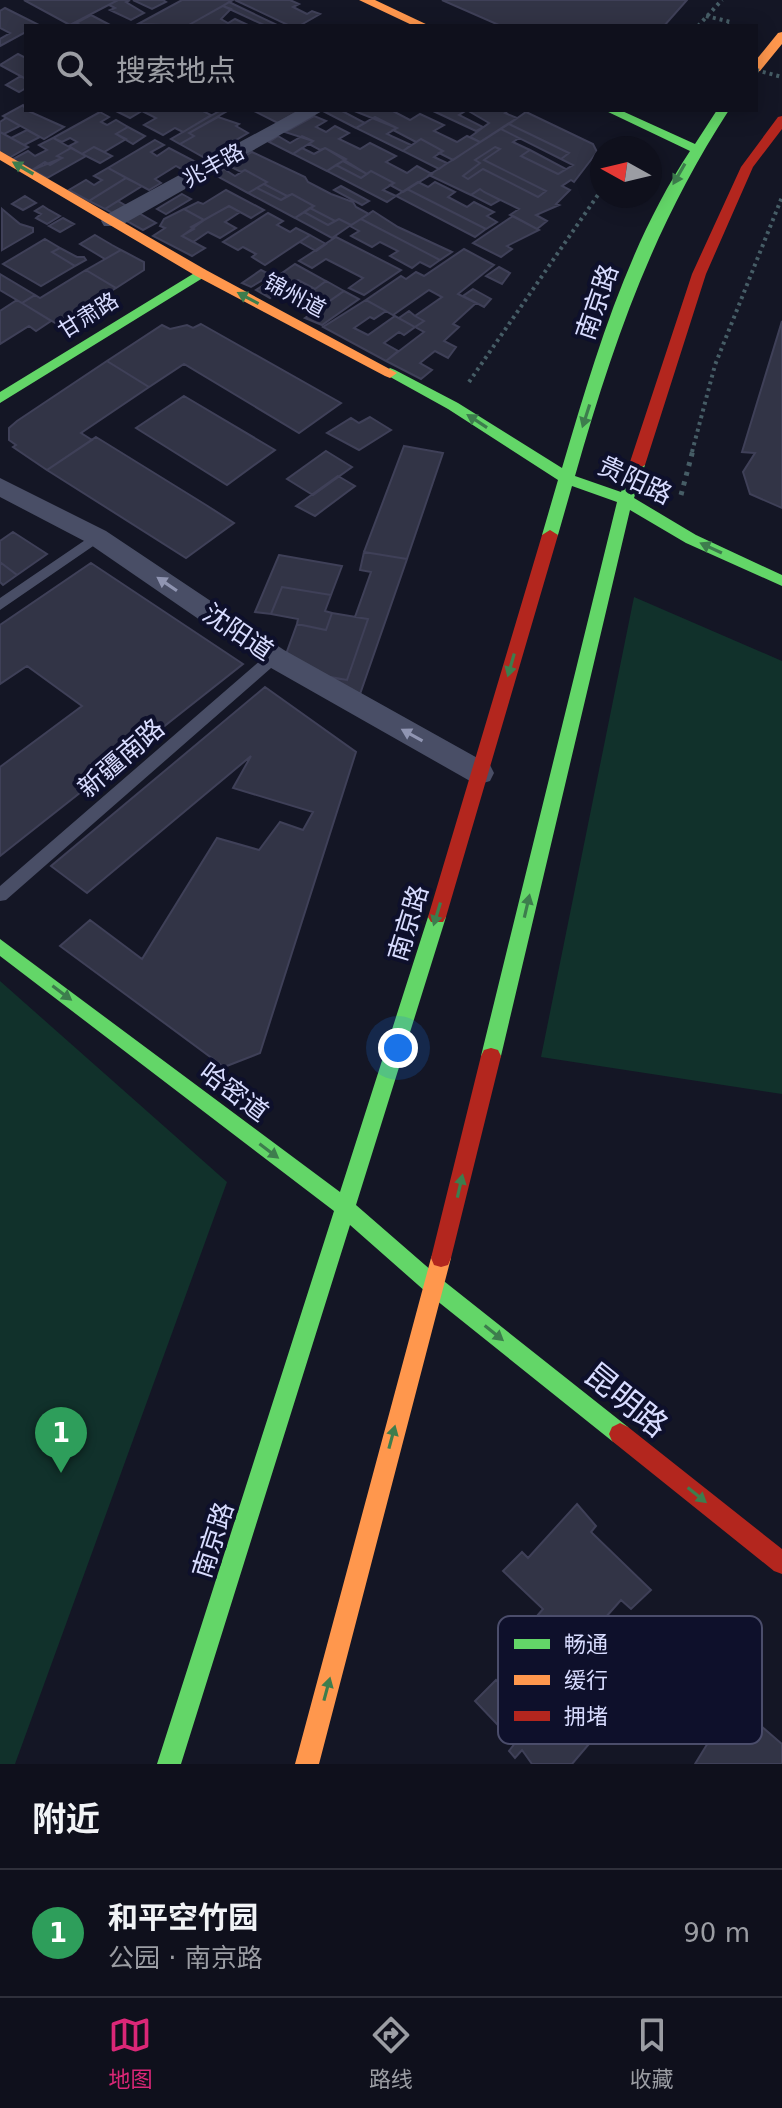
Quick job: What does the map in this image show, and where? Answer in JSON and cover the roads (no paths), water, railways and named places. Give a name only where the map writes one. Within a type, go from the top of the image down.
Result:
[{"type":"main road","points":[[365,0],[419,24]]},
{"type":"main road","points":[[758,66],[782,36]]},
{"type":"main road","points":[[614,112],[694,148]]},
{"type":"main road","name":"南京路","points":[[169,1764],[346,1209],[480,773],[566,478],[636,267],[668,192],[694,148],[721,112]]},
{"type":"main road","points":[[307,1764],[455,1205],[623,534],[626,500],[699,274],[747,167],[782,120]]},
{"type":"main road","name":"锦州道","points":[[0,155],[201,273],[453,406],[566,478]]},
{"type":"main road","name":"甘肃路","points":[[0,398],[201,273]]},
{"type":"main road","name":"贵阳路","points":[[566,478],[626,500],[672,527],[782,581]]},
{"type":"main road","name":"贵阳路","points":[[566,478],[623,534]]},
{"type":"main road","name":"哈密道","points":[[0,946],[346,1209],[433,1285]]},
{"type":"main road","name":"昆明路","points":[[433,1285],[782,1563]]},
{"type":"street","name":"兆丰路","points":[[112,221],[310,112]]},
{"type":"street","name":"沈阳道","points":[[0,486],[97,537],[274,657],[480,773]]},
{"type":"lane","points":[[0,605],[97,537]]},
{"type":"lane","name":"新疆南路","points":[[0,895],[274,657]]},
{"type":"place","name":"和平空竹园","points":[[61,1473]]}]
